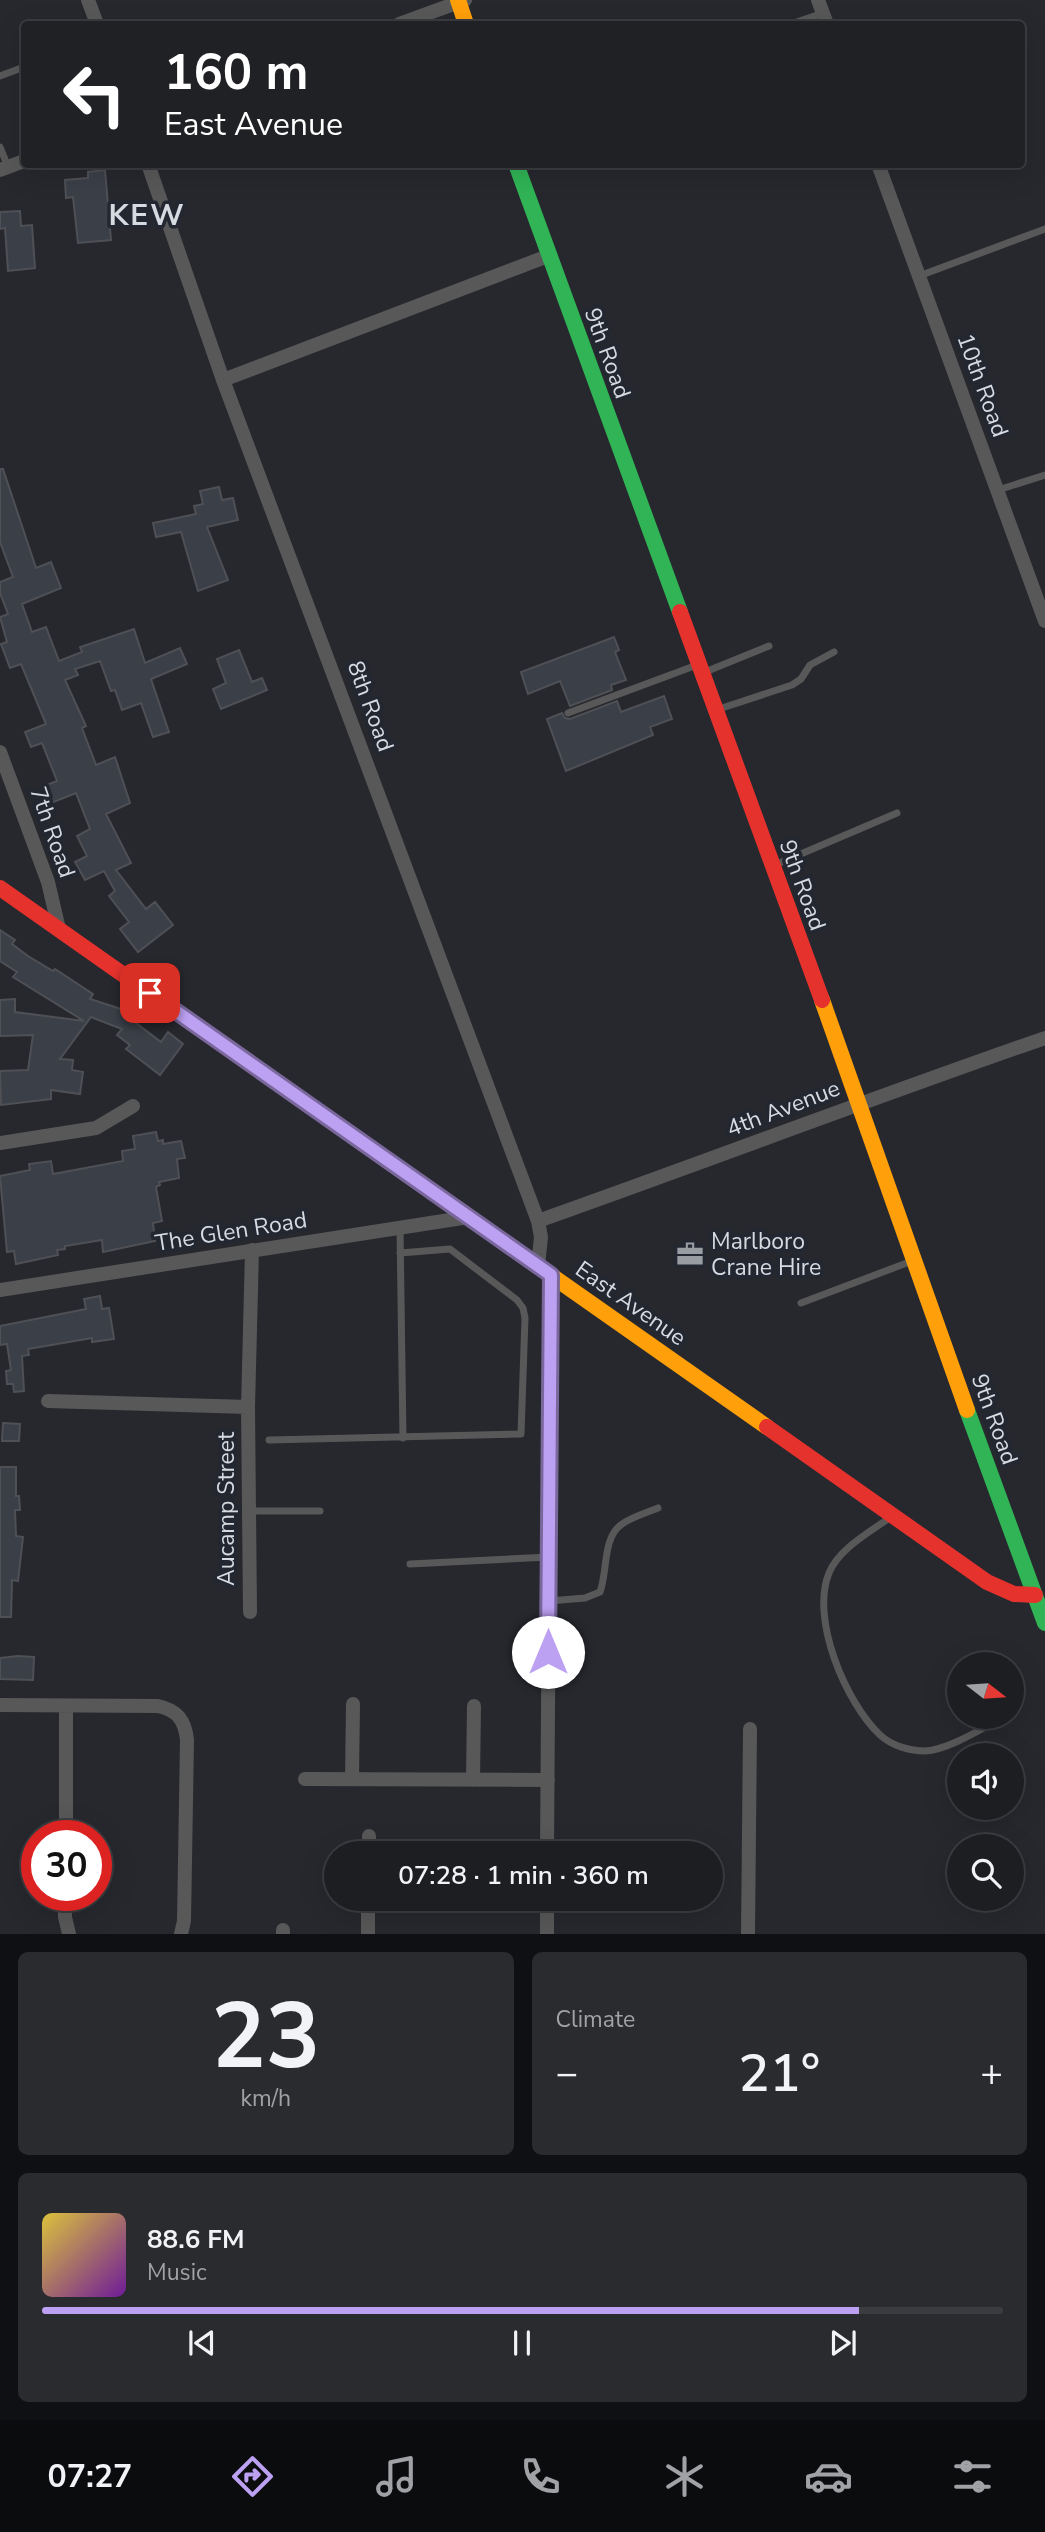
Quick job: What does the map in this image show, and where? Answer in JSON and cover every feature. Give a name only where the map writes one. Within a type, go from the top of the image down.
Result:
[{"type":"main road","points":[[460,1],[465,21]]},
{"type":"main road","name":"9th Road","points":[[517,168],[859,1102],[913,1261],[1045,1623]]},
{"type":"main road","name":"East Avenue","points":[[0,888],[999,1589],[1014,1594],[1035,1595]]},
{"type":"street","points":[[88,0],[96,21]]},
{"type":"street","points":[[407,21],[460,1]]},
{"type":"street","points":[[4,168],[21,162]]},
{"type":"street","name":"8th Road","points":[[149,168],[223,380],[538,1221],[545,1270],[549,1557],[547,1841]]},
{"type":"street","name":"10th Road","points":[[879,168],[1045,621]]},
{"type":"street","points":[[223,380],[548,256]]},
{"type":"street","name":"7th Road","points":[[0,752],[48,882],[59,929]]},
{"type":"street","name":"4th Avenue","points":[[538,1221],[769,1139],[859,1102],[1045,1038]]},
{"type":"street","points":[[0,1143],[96,1128],[133,1106]]},
{"type":"street","name":"The Glen Road","points":[[0,1290],[469,1217]]},
{"type":"street","name":"Aucamp Street","points":[[250,1612],[248,1407],[253,1250]]},
{"type":"street","name":"Aucamp Street","points":[[48,1401],[248,1407]]},
{"type":"street","points":[[0,1704],[158,1706],[176,1713],[182,1719],[187,1740],[184,1921],[181,1934]]},
{"type":"street","points":[[352,1778],[353,1704]]},
{"type":"street","points":[[66,1706],[66,1820]]},
{"type":"street","points":[[473,1780],[474,1706]]},
{"type":"street","points":[[748,1934],[750,1729]]},
{"type":"street","points":[[305,1779],[548,1780]]},
{"type":"street","points":[[369,1836],[369,1841]]},
{"type":"street","points":[[65,1911],[69,1934]]},
{"type":"street","points":[[368,1934],[369,1911]]},
{"type":"street","points":[[547,1911],[547,1934]]},
{"type":"lane","points":[[800,21],[822,12]]},
{"type":"lane","points":[[0,76],[21,68]]},
{"type":"lane","points":[[0,147],[4,168]]},
{"type":"lane","points":[[919,276],[1045,229]]},
{"type":"lane","points":[[998,490],[1045,475]]},
{"type":"lane","points":[[568,713],[769,646]]},
{"type":"lane","points":[[715,710],[797,683],[810,665],[834,652]]},
{"type":"lane","points":[[772,867],[897,813]]},
{"type":"lane","points":[[400,1228],[403,1438]]},
{"type":"lane","points":[[269,1440],[521,1434],[525,1318],[523,1308],[517,1300],[450,1249],[400,1253]]},
{"type":"lane","points":[[801,1303],[913,1261]]},
{"type":"lane","points":[[549,1601],[585,1598],[600,1591],[610,1541],[616,1529],[624,1522],[658,1508]]},
{"type":"lane","points":[[249,1511],[320,1511]]},
{"type":"lane","points":[[892,1515],[835,1563],[824,1588],[826,1634],[858,1709],[882,1736],[904,1748],[923,1751],[937,1749],[979,1729]]},
{"type":"lane","points":[[410,1564],[549,1557]]},
{"type":"building","points":[[105,170],[111,240],[78,243],[73,197],[66,198],[65,180],[88,178],[88,172]]},
{"type":"building","points":[[20,211],[21,226],[32,225],[35,268],[8,271],[5,228],[0,229],[0,212]]},
{"type":"building","points":[[0,469],[3,469],[36,568],[51,562],[61,588],[22,604],[32,632],[46,627],[59,661],[82,652],[80,647],[134,629],[145,663],[180,648],[187,664],[151,679],[169,732],[153,737],[141,703],[122,710],[115,690],[111,691],[100,661],[75,669],[78,675],[65,680],[86,726],[82,728],[96,765],[115,757],[130,803],[106,814],[131,863],[116,870],[146,909],[155,902],[173,925],[138,952],[120,929],[129,922],[109,896],[115,891],[104,871],[85,880],[75,862],[87,856],[77,836],[90,829],[76,793],[51,803],[44,786],[57,781],[42,743],[31,747],[25,732],[46,724],[21,664],[10,668],[1,644],[7,642],[0,617],[8,614],[0,593],[0,582],[13,577],[0,542]]},
{"type":"building","points":[[219,487],[222,500],[233,498],[238,520],[207,527],[228,580],[198,591],[181,532],[156,537],[153,523],[196,514],[194,506],[203,504],[200,491]]},
{"type":"building","points":[[614,637],[619,650],[615,652],[626,680],[611,685],[612,690],[570,706],[560,681],[528,694],[521,672]]},
{"type":"building","points":[[239,650],[252,682],[262,678],[267,690],[221,709],[213,689],[226,683],[217,659]]},
{"type":"building","points":[[664,696],[672,719],[650,727],[653,735],[566,771],[547,719],[562,713],[565,718],[570,719],[617,701],[621,712]]},
{"type":"building","points":[[0,930],[15,940],[12,944],[28,956],[53,971],[55,969],[93,994],[90,999],[124,1010],[123,1013],[161,1042],[168,1032],[183,1044],[160,1075],[126,1049],[130,1045],[117,1035],[122,1029],[91,1017],[60,1059],[73,1060],[72,1070],[83,1072],[80,1094],[51,1090],[51,1099],[1,1105],[0,1071],[28,1070],[33,1035],[0,1036],[0,1000],[15,999],[15,1012],[84,1021],[13,977],[17,972],[0,961]]},
{"type":"building","points":[[156,1132],[158,1141],[163,1140],[163,1144],[181,1141],[185,1158],[177,1159],[179,1178],[159,1182],[160,1185],[156,1187],[162,1221],[153,1223],[155,1241],[103,1252],[102,1240],[65,1246],[65,1249],[57,1250],[58,1255],[16,1264],[14,1251],[7,1252],[0,1176],[30,1170],[29,1164],[51,1161],[53,1174],[123,1161],[122,1151],[135,1149],[133,1136]]},
{"type":"building","points":[[100,1296],[102,1309],[109,1308],[114,1339],[92,1342],[92,1338],[28,1349],[29,1355],[22,1356],[24,1391],[14,1392],[13,1384],[7,1384],[6,1371],[11,1370],[7,1344],[0,1345],[0,1326],[86,1309],[84,1299]]},
{"type":"building","points":[[3,1423],[20,1424],[19,1441],[2,1441]]},
{"type":"building","points":[[0,1467],[16,1467],[16,1496],[19,1496],[20,1510],[15,1510],[16,1536],[23,1537],[18,1581],[12,1580],[11,1617],[0,1617]]},
{"type":"building","points":[[34,1657],[33,1680],[0,1679],[0,1658]]},
{"type":"traffic: fast","points":[[517,168],[680,612]]},
{"type":"traffic: fast","points":[[967,1410],[1045,1623]]},
{"type":"traffic: slow","points":[[458,0],[465,21]]},
{"type":"traffic: slow","points":[[822,1000],[967,1410]]},
{"type":"traffic: slow","points":[[334,1123],[767,1427]]},
{"type":"traffic: jam","points":[[680,612],[822,1000]]},
{"type":"traffic: jam","points":[[0,888],[334,1123]]},
{"type":"traffic: jam","points":[[767,1427],[987,1582],[1014,1594],[1035,1595]]},
{"type":"place","name":"Marlboro Crane Hire","points":[[690,1254]]},
{"type":"district","name":"KEW","points":[[147,215]]},
{"type":"route","points":[[150,993],[551,1275],[548,1652]]}]
